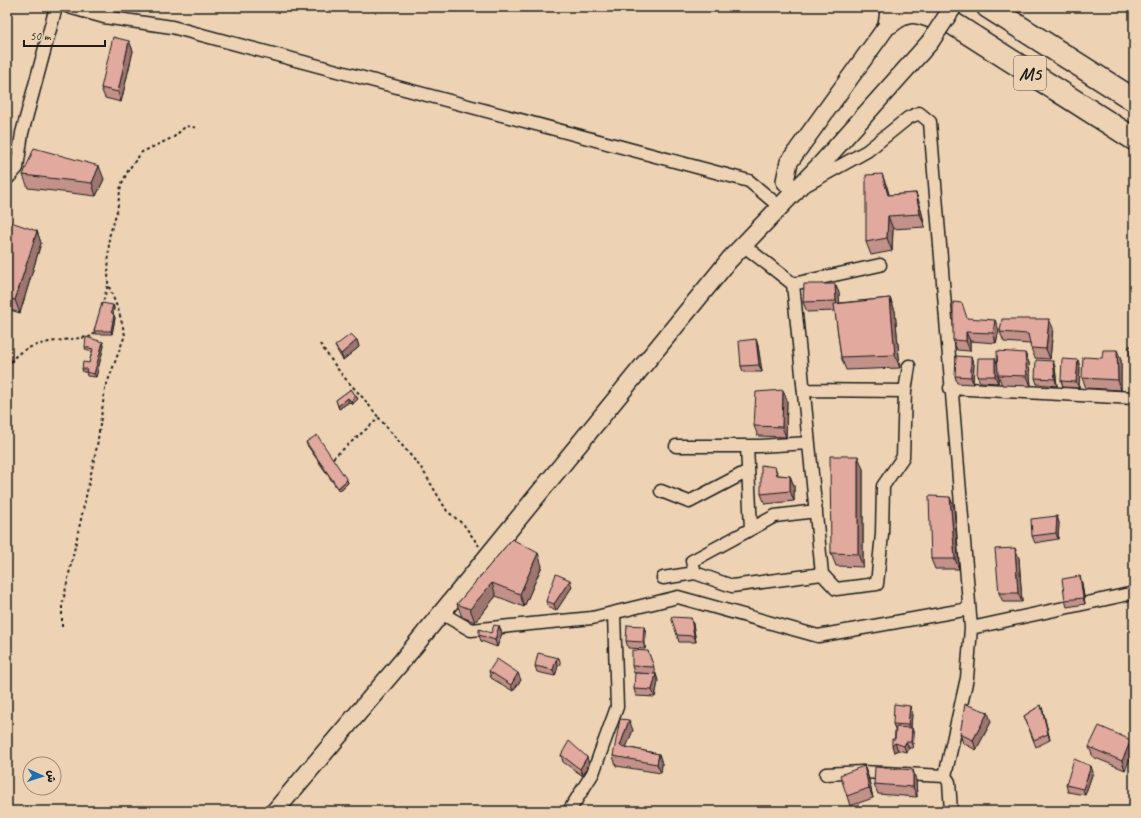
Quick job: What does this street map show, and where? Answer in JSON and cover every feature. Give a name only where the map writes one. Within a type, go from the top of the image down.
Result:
[{"type":"highway","name":"M5","points":[[927,7],[1134,139]]},
{"type":"highway","name":"M5","points":[[992,9],[1134,100]]},
{"type":"highway","points":[[891,14],[899,14],[907,11],[921,12],[959,28]]},
{"type":"main road","points":[[275,811],[488,556],[730,259],[795,192],[930,42],[953,7]]},
{"type":"main road","points":[[795,192],[785,181],[789,162],[891,14]]},
{"type":"street","points":[[7,179],[17,168],[22,133],[56,7]]},
{"type":"street","points":[[69,7],[104,17],[172,27],[749,181],[780,207]]},
{"type":"street","points":[[795,192],[867,151],[908,118],[919,114],[930,122],[950,388],[969,609],[972,628],[967,678],[946,776],[949,782],[951,811]]},
{"type":"street","points":[[743,245],[793,284],[822,574],[836,589],[877,584],[882,534],[883,486],[903,457],[905,391],[909,366]]},
{"type":"street","points":[[793,284],[880,265]]},
{"type":"street","points":[[950,388],[1134,398]]},
{"type":"street","points":[[804,390],[905,391]]},
{"type":"street","points":[[676,446],[747,446],[809,443]]},
{"type":"street","points":[[747,446],[751,529]]},
{"type":"street","points":[[661,491],[689,502],[748,471]]},
{"type":"street","points":[[695,573],[692,561],[775,516],[816,511]]},
{"type":"street","points":[[663,578],[695,573],[732,586],[822,574]]},
{"type":"street","points":[[972,628],[1134,593]]},
{"type":"street","points":[[441,613],[471,630],[592,618],[614,614],[678,597],[818,636],[969,609]]},
{"type":"street","points":[[569,811],[593,773],[617,707],[614,614]]},
{"type":"street","points":[[826,774],[862,772],[946,776]]},
{"type":"path","points":[[7,380],[10,364],[21,352],[61,339],[74,340],[93,336],[108,284],[109,237],[117,211],[121,185],[129,169],[142,152],[174,137],[186,126],[198,128]]},
{"type":"path","points":[[62,627],[62,606],[97,446],[106,390],[125,335],[119,312],[108,284]]},
{"type":"path","points":[[320,344],[342,375],[422,469],[448,511],[464,525],[488,556]]},
{"type":"path","points":[[332,458],[368,425],[379,418]]},
{"type":"building","points":[[113,37],[129,41],[118,92],[101,88]]},
{"type":"building","points":[[34,148],[99,166],[92,183],[23,175]]},
{"type":"building","points":[[882,174],[888,195],[916,193],[920,214],[888,216],[887,238],[866,242],[866,175]]},
{"type":"building","points":[[11,222],[37,231],[15,300],[7,298],[7,235]]},
{"type":"building","points":[[804,284],[835,284],[836,301],[803,302]]},
{"type":"building","points":[[890,298],[895,355],[841,357],[834,304]]},
{"type":"building","points":[[953,302],[962,303],[967,318],[995,320],[993,333],[966,332],[966,341],[953,340]]},
{"type":"building","points":[[102,303],[113,305],[111,312],[114,315],[111,331],[94,331]]},
{"type":"building","points":[[1002,319],[1049,319],[1046,349],[1031,348],[1028,334],[1000,332]]},
{"type":"building","points":[[351,334],[357,340],[341,354],[335,346]]},
{"type":"building","points":[[86,337],[103,342],[94,374],[86,372],[87,369],[82,369],[83,362],[89,363],[93,349],[85,347]]},
{"type":"building","points":[[756,339],[759,365],[741,366],[739,341]]},
{"type":"building","points":[[1129,346],[1134,346],[1134,371],[1130,371]]},
{"type":"building","points":[[1103,350],[1117,350],[1118,380],[1082,378],[1083,357],[1102,358]]},
{"type":"building","points":[[997,351],[1025,353],[1027,376],[998,375]]},
{"type":"building","points":[[956,356],[971,357],[971,377],[955,376]]},
{"type":"building","points":[[978,358],[995,358],[995,376],[977,376]]},
{"type":"building","points":[[1062,359],[1078,360],[1076,382],[1061,381]]},
{"type":"building","points":[[1036,360],[1053,361],[1055,379],[1035,378]]},
{"type":"building","points":[[351,389],[356,396],[351,401],[348,398],[338,406],[336,400]]},
{"type":"building","points":[[783,390],[782,427],[754,426],[756,392]]},
{"type":"building","points":[[317,435],[347,480],[338,488],[306,442]]},
{"type":"building","points":[[830,456],[858,456],[858,554],[831,553]]},
{"type":"building","points":[[761,465],[775,467],[777,475],[790,476],[790,491],[761,494]]},
{"type":"building","points":[[929,496],[950,497],[955,559],[931,559]]},
{"type":"building","points":[[1057,516],[1056,533],[1032,536],[1031,519]]},
{"type":"building","points":[[512,539],[538,553],[520,594],[492,583],[470,609],[457,604]]},
{"type":"building","points":[[1015,548],[1018,593],[999,593],[995,549]]},
{"type":"building","points":[[556,574],[570,580],[554,604],[546,601]]},
{"type":"building","points":[[1080,576],[1083,598],[1065,600],[1062,579]]},
{"type":"building","points":[[671,617],[691,618],[694,636],[677,635]]},
{"type":"building","points":[[494,625],[499,626],[495,640],[479,635],[479,629],[491,633]]},
{"type":"building","points":[[627,625],[644,626],[643,642],[626,641]]},
{"type":"building","points":[[632,650],[648,651],[654,667],[632,666]]},
{"type":"building","points":[[538,653],[559,658],[556,660],[553,670],[535,666]]},
{"type":"building","points":[[497,659],[518,673],[511,685],[489,671]]},
{"type":"building","points":[[635,673],[656,674],[652,690],[634,689]]},
{"type":"building","points":[[894,704],[910,706],[908,725],[893,724]]},
{"type":"building","points":[[965,704],[988,712],[973,740],[960,734]]},
{"type":"building","points":[[1041,705],[1048,734],[1034,740],[1024,716]]},
{"type":"building","points":[[620,719],[629,720],[620,746],[659,754],[657,764],[613,756]]},
{"type":"building","points":[[1099,726],[1131,740],[1122,761],[1089,747]]},
{"type":"building","points":[[896,727],[912,728],[911,742],[906,742],[904,746],[895,743],[892,746],[892,739],[895,739]]},
{"type":"building","points":[[569,741],[587,757],[580,769],[561,755]]},
{"type":"building","points":[[1074,759],[1091,766],[1083,789],[1066,785]]},
{"type":"building","points":[[864,766],[869,788],[847,796],[840,775]]},
{"type":"building","points":[[875,767],[913,770],[913,787],[874,784]]},
{"type":"building","points":[[955,807],[970,811],[955,811]]}]
